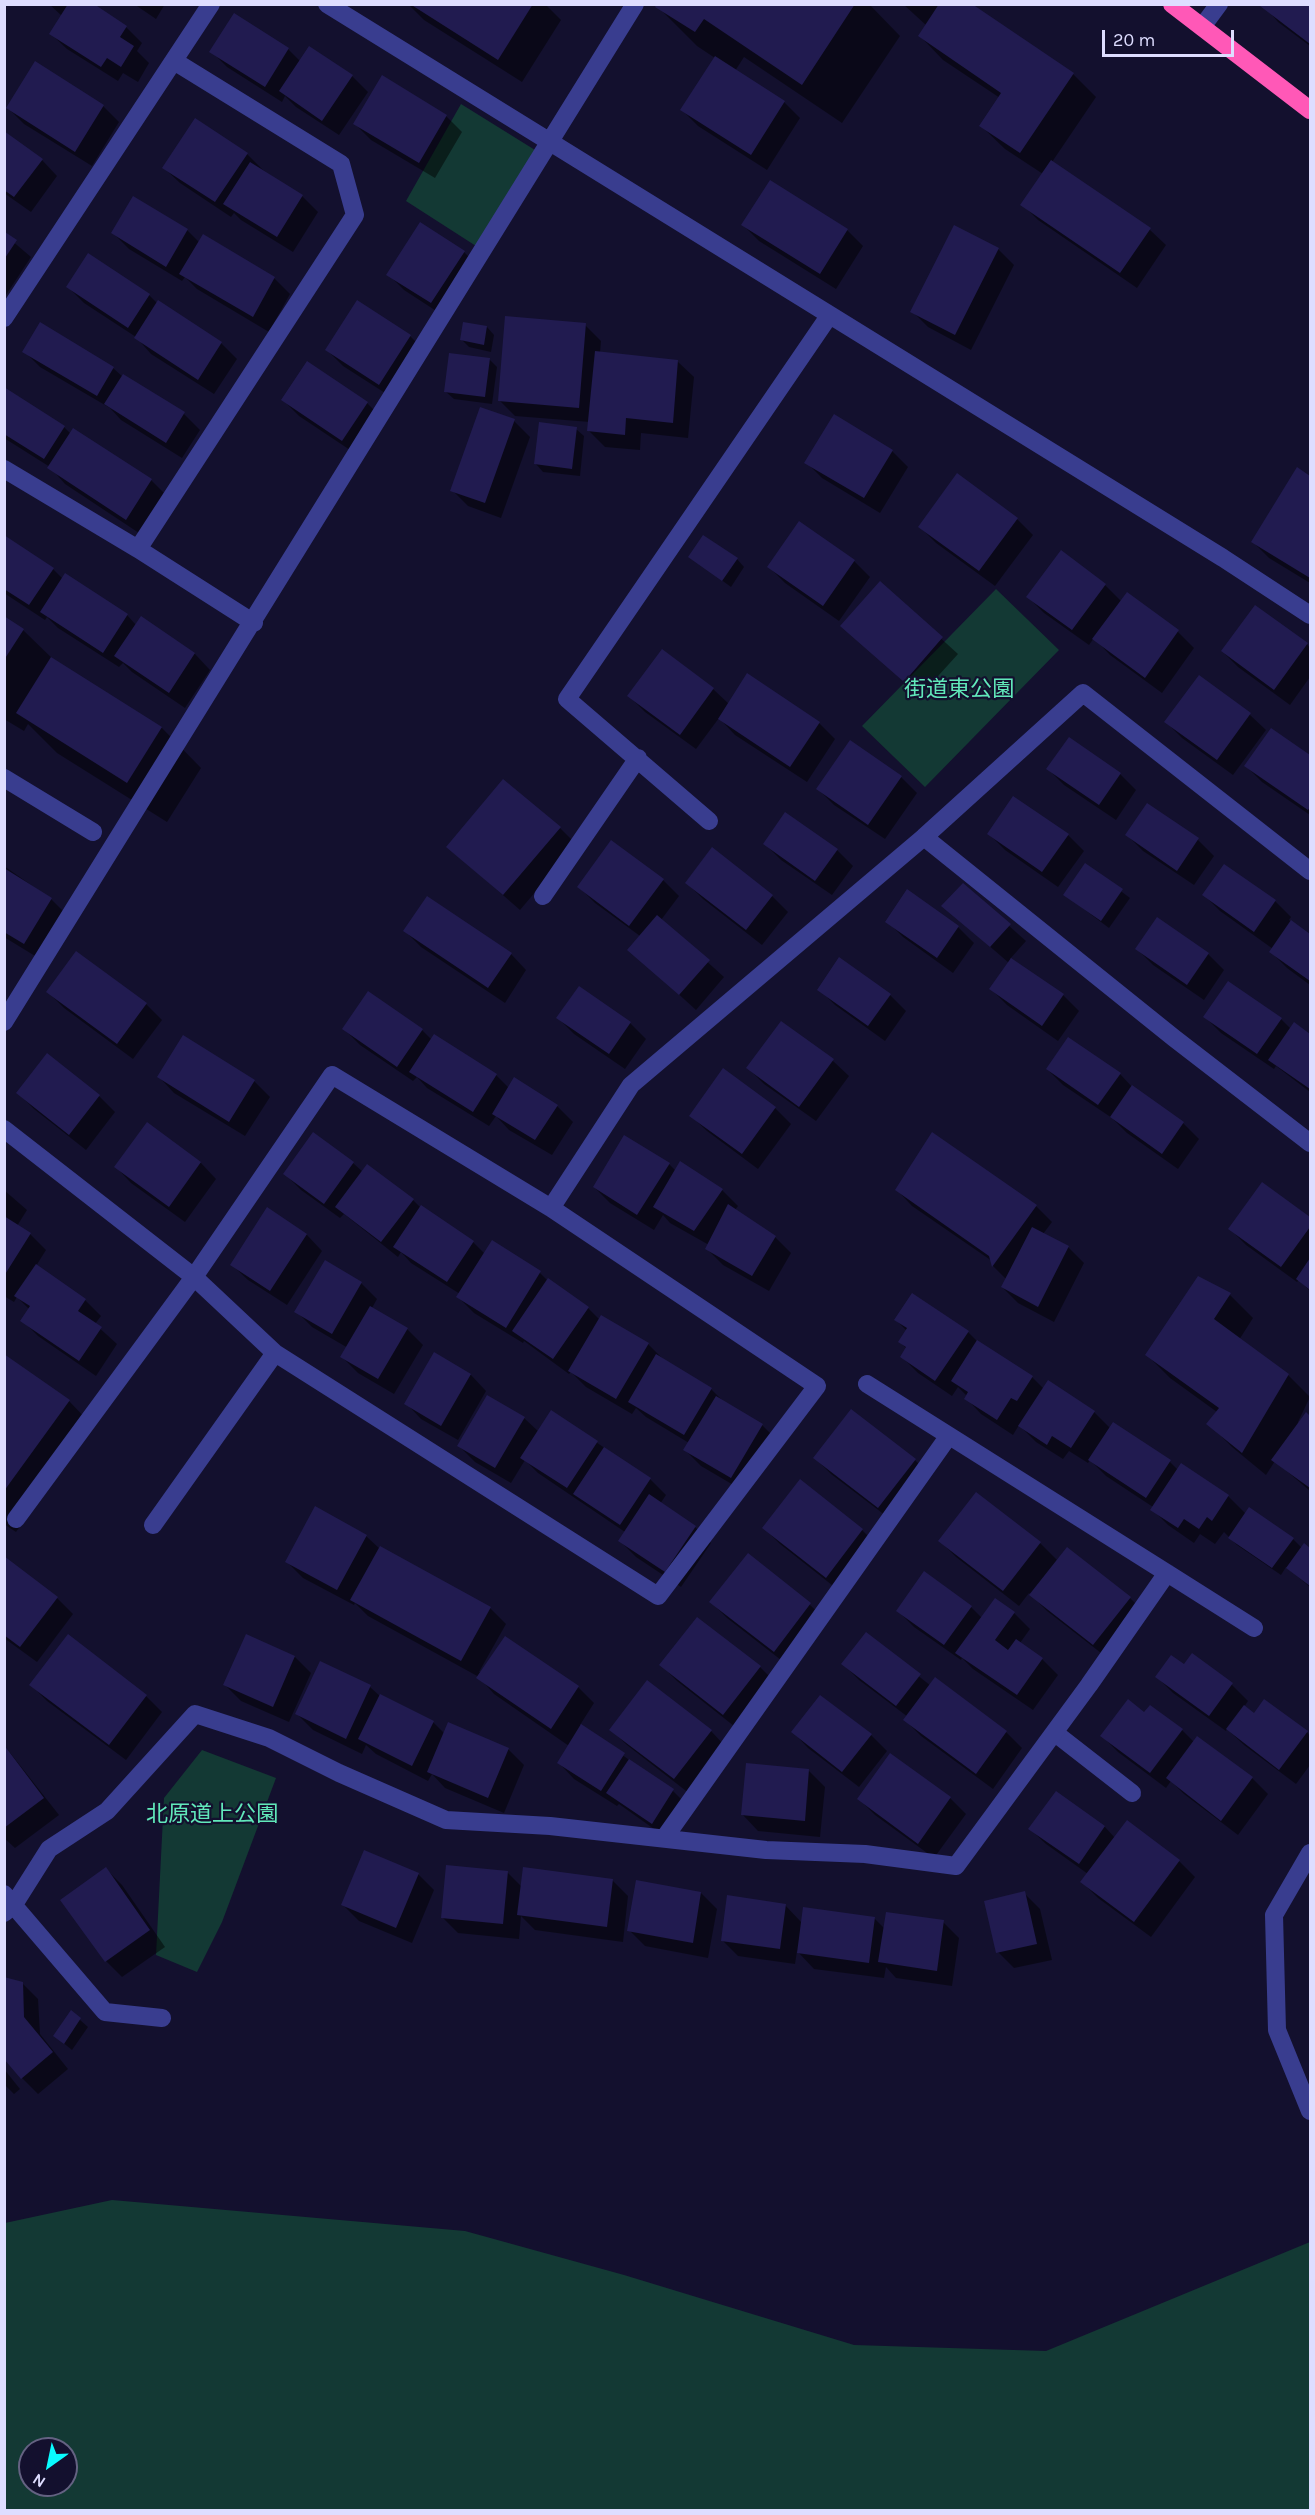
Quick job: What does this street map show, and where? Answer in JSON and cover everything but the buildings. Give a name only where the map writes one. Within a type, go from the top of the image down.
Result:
[{"type":"highway","points":[[1172,4],[1311,110]]},
{"type":"street","points":[[4,318],[211,4]]},
{"type":"street","points":[[327,4],[552,142],[624,190],[1223,558],[1311,615]]},
{"type":"street","points":[[4,1022],[254,623],[635,4]]},
{"type":"street","points":[[1202,27],[1219,4]]},
{"type":"street","points":[[138,549],[355,216],[341,164],[174,61]]},
{"type":"street","points":[[709,821],[567,699],[829,316]]},
{"type":"street","points":[[4,469],[138,549],[254,623]]},
{"type":"street","points":[[550,1208],[631,1085],[924,837],[1083,693],[1311,871]]},
{"type":"street","points":[[543,896],[638,758]]},
{"type":"street","points":[[4,778],[93,832]]},
{"type":"street","points":[[924,837],[1174,1038],[1311,1143]]},
{"type":"street","points":[[4,1129],[194,1277],[275,1353],[658,1596],[817,1386],[550,1208],[332,1076],[194,1277],[16,1519]]},
{"type":"street","points":[[153,1525],[275,1353]]},
{"type":"street","points":[[867,1384],[1254,1628]]},
{"type":"street","points":[[665,1837],[948,1437]]},
{"type":"street","points":[[162,2018],[105,2012],[7,1904],[49,1849],[107,1811],[195,1714],[269,1738],[339,1773],[446,1820],[550,1826],[766,1850],[865,1854],[956,1866],[1055,1733],[1167,1573]]},
{"type":"street","points":[[1055,1733],[1132,1793]]},
{"type":"street","points":[[1311,1853],[1274,1915],[1277,2030],[1311,2111]]},
{"type":"green space","points":[[461,104],[535,150],[476,246],[406,201]]},
{"type":"green space","name":"街道東公園","points":[[996,589],[1059,650],[925,787],[862,726]]},
{"type":"green space","name":"北原道上公園","points":[[202,1750],[276,1778],[222,1922],[197,1972],[156,1955],[164,1798]]},
{"type":"green space","points":[[112,2200],[465,2231],[624,2275],[854,2345],[1046,2351],[1310,2242],[1310,2510],[5,2510],[5,2223]]}]
